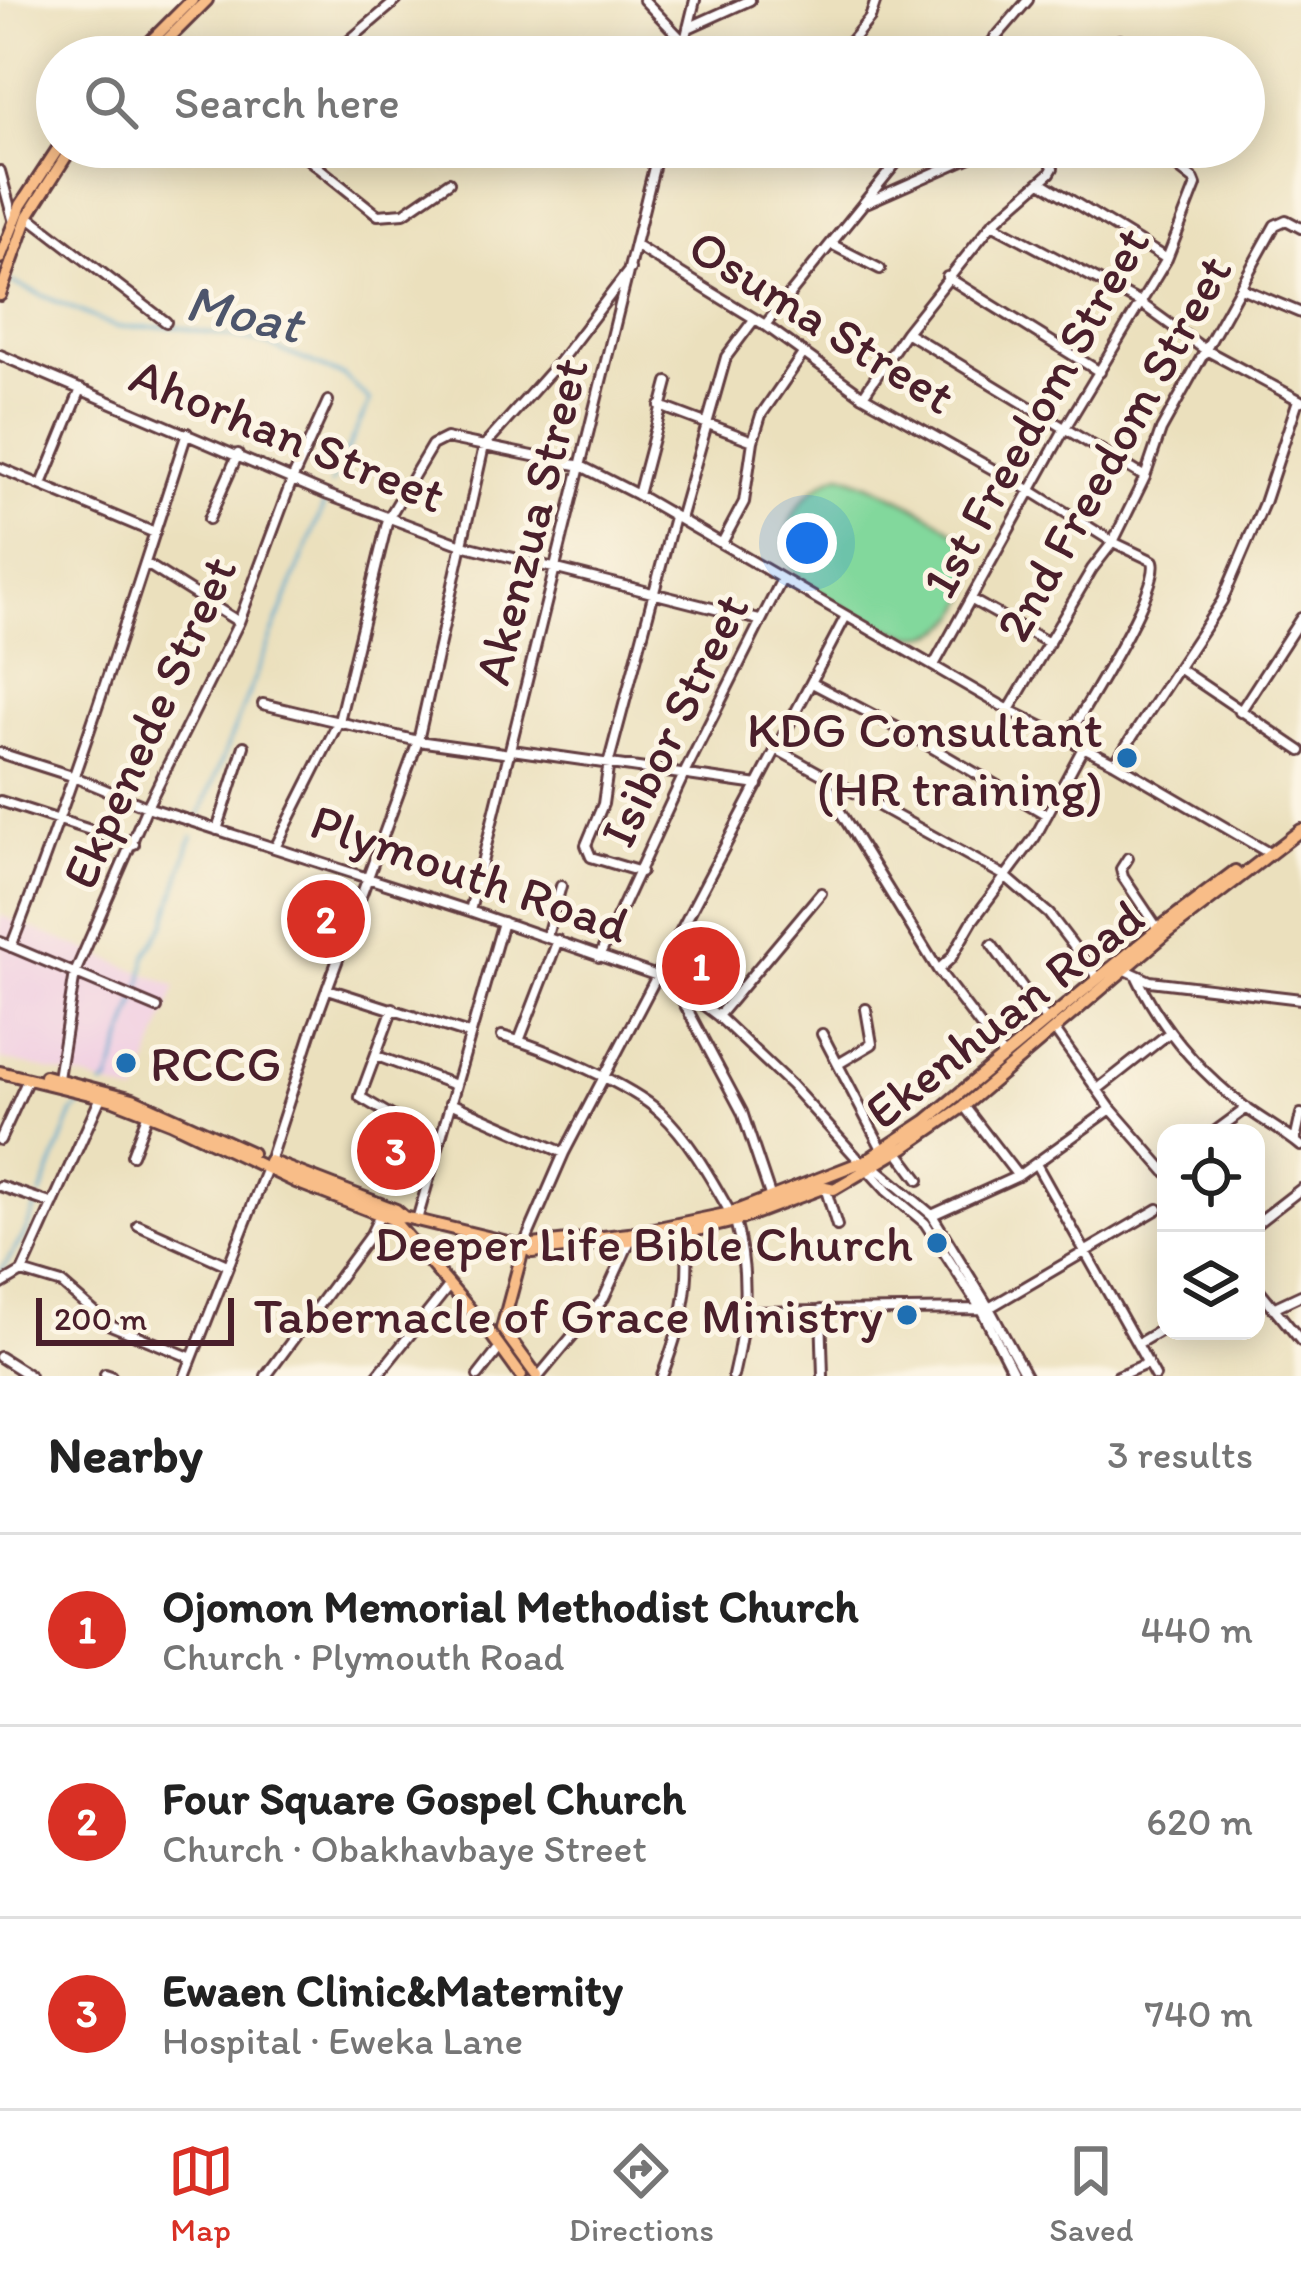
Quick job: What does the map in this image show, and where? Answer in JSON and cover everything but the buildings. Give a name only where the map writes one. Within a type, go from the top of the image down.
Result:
[{"type":"main road","points":[[155,36],[192,0]]},
{"type":"main road","points":[[171,36],[207,0]]},
{"type":"main road","points":[[0,295],[22,222],[49,168]]},
{"type":"main road","points":[[0,258],[58,168]]},
{"type":"main road","name":"Ekenhuan Road","points":[[404,1219],[524,1246],[629,1234],[733,1217],[898,1152],[964,1106],[1158,929],[1301,825]]},
{"type":"main road","name":"Ekenhuan Road","points":[[524,1246],[532,1252],[685,1233],[825,1187],[834,1189],[1005,1059],[1131,974],[1266,851]]},
{"type":"main road","points":[[0,1069],[116,1093],[173,1115],[268,1165],[396,1210],[416,1234],[414,1247]]},
{"type":"main road","points":[[0,1069],[148,1113],[404,1219],[414,1247],[521,1376]]},
{"type":"main road","points":[[524,1246],[502,1321],[504,1335],[538,1376]]},
{"type":"street","points":[[355,36],[397,0]]},
{"type":"street","points":[[644,0],[678,36]]},
{"type":"street","points":[[686,36],[695,0]]},
{"type":"street","points":[[688,28],[750,0]]},
{"type":"street","points":[[855,36],[870,18],[876,0]]},
{"type":"street","points":[[996,36],[1028,0]]},
{"type":"street","points":[[318,168],[370,211],[395,216],[449,182]]},
{"type":"street","name":"Akenzua Street","points":[[470,910],[654,168]]},
{"type":"street","points":[[765,325],[893,168]]},
{"type":"street","points":[[863,205],[943,168]]},
{"type":"street","points":[[863,396],[947,277],[992,224],[1053,168]]},
{"type":"street","name":"1st Freedom Street","points":[[934,665],[1065,428],[1167,259],[1194,192],[1194,180],[1179,168]]},
{"type":"street","points":[[0,171],[22,222],[166,322]]},
{"type":"street","points":[[885,178],[898,187]]},
{"type":"street","points":[[1041,182],[1167,259]]},
{"type":"street","name":"2nd Freedom Street","points":[[1009,710],[1113,542],[1161,430],[1275,225],[1286,220],[1301,228]]},
{"type":"street","points":[[992,224],[1139,302],[1204,349],[1300,401],[1244,556],[1222,602],[1114,763]]},
{"type":"street","points":[[831,244],[880,269]]},
{"type":"street","name":"Osuma Street","points":[[636,245],[765,325],[863,396],[1113,542],[1154,561],[1156,570],[1132,624],[1067,738]]},
{"type":"street","points":[[185,1376],[268,1165],[418,741],[484,446],[560,361],[630,269]]},
{"type":"street","points":[[947,277],[1100,371]]},
{"type":"street","points":[[1240,288],[1301,314]]},
{"type":"street","points":[[641,872],[591,857],[586,845],[603,804],[609,761],[652,591],[705,422],[726,358],[752,321]]},
{"type":"street","points":[[906,332],[1144,477]]},
{"type":"street","points":[[722,543],[744,502],[761,415],[803,354]]},
{"type":"street","name":"Ahorhan Street","points":[[0,355],[292,480],[462,545],[759,620]]},
{"type":"street","points":[[638,495],[668,382]]},
{"type":"street","points":[[42,484],[81,389]]},
{"type":"street","name":"Ekpenede Street","points":[[58,1078],[75,973],[148,807],[239,622],[292,480],[328,401]]},
{"type":"street","points":[[660,406],[753,441]]},
{"type":"street","points":[[11,947],[61,820],[188,433]]},
{"type":"street","points":[[276,846],[339,722],[388,519],[432,445],[446,438],[580,466],[638,495],[1009,710],[1084,746],[1266,851]]},
{"type":"street","points":[[209,519],[238,454]]},
{"type":"street","points":[[0,468],[154,533]]},
{"type":"street","points":[[146,563],[239,622]]},
{"type":"street","name":"Isibor Street","points":[[599,957],[782,579]]},
{"type":"street","points":[[972,600],[1048,643]]},
{"type":"street","points":[[524,1246],[602,1078],[846,616]]},
{"type":"street","points":[[1240,712],[1301,618]]},
{"type":"street","points":[[1178,668],[1301,751]]},
{"type":"street","points":[[812,683],[1047,815]]},
{"type":"street","points":[[263,704],[418,741],[609,761],[758,785]]},
{"type":"street","points":[[217,830],[244,746]]},
{"type":"street","points":[[938,970],[951,958],[1047,815],[1084,746]]},
{"type":"street","points":[[776,749],[1005,876],[1049,914],[1099,979]]},
{"type":"street","name":"Plymouth Road","points":[[0,753],[148,807],[658,974],[718,1016],[865,1164]]},
{"type":"street","points":[[825,777],[838,808],[938,970],[1005,1059]]},
{"type":"street","points":[[0,801],[134,844]]},
{"type":"street","points":[[1128,858],[1121,869],[1123,877],[1158,929]]},
{"type":"street","points":[[547,936],[561,886]]},
{"type":"street","points":[[718,1016],[820,892]]},
{"type":"street","points":[[266,1376],[371,1234],[404,1219],[440,1144],[503,922]]},
{"type":"street","points":[[518,1041],[558,940]]},
{"type":"street","points":[[0,942],[157,1008]]},
{"type":"street","points":[[992,945],[1111,1109],[1157,1160]]},
{"type":"street","points":[[1131,974],[1301,999]]},
{"type":"street","points":[[1131,974],[1192,1062],[1247,1108],[1298,1143],[1301,1114]]},
{"type":"street","points":[[672,981],[742,1112],[771,1199]]},
{"type":"street","points":[[328,989],[470,1034]]},
{"type":"street","points":[[393,1008],[360,1096],[440,1144]]},
{"type":"street","points":[[840,1063],[872,1044],[866,1009]]},
{"type":"street","points":[[1098,1089],[1169,1033]]},
{"type":"street","points":[[822,1034],[883,1150]]},
{"type":"street","points":[[502,1036],[602,1078],[661,1113],[704,1166],[733,1217],[746,1286],[746,1312],[733,1376]]},
{"type":"street","points":[[377,1056],[455,1085]]},
{"type":"street","points":[[0,1140],[28,1079]]},
{"type":"street","points":[[26,1274],[100,1097]]},
{"type":"street","points":[[450,1103],[564,1153]]},
{"type":"street","points":[[964,1106],[1018,1176]]},
{"type":"street","points":[[1225,1124],[1247,1108]]},
{"type":"street","points":[[932,1215],[1018,1176],[1111,1109]]},
{"type":"street","points":[[132,1155],[148,1113]]},
{"type":"street","points":[[898,1152],[920,1180]]},
{"type":"street","points":[[865,1164],[932,1215],[1026,1376]]},
{"type":"street","points":[[865,1164],[925,1223],[985,1308],[1015,1376]]},
{"type":"street","points":[[1036,1164],[1155,1376]]},
{"type":"street","points":[[0,1186],[53,1204]]},
{"type":"street","points":[[825,1187],[837,1226]]},
{"type":"street","points":[[1265,1217],[1301,1189]]},
{"type":"street","points":[[746,1312],[985,1308],[1157,1210]]},
{"type":"street","points":[[138,1226],[227,1265]]},
{"type":"street","points":[[662,1376],[687,1287],[685,1233]]},
{"type":"street","points":[[538,1376],[604,1298],[629,1243]]},
{"type":"street","points":[[0,1285],[26,1274],[62,1284],[108,1324],[192,1358]]},
{"type":"street","points":[[377,1376],[449,1286]]},
{"type":"street","points":[[1274,1308],[1301,1295]]},
{"type":"street","points":[[1265,1297],[1301,1341]]},
{"type":"street","points":[[821,1310],[823,1376]]},
{"type":"street","points":[[1139,1343],[1157,1332]]},
{"type":"street","points":[[478,1376],[499,1349]]},
{"type":"street","points":[[0,1357],[29,1376]]},
{"type":"street","points":[[1118,1376],[1146,1364]]},
{"type":"shaded area","points":[[0,915],[176,986],[137,1096],[0,1059]]},
{"type":"shaded area","points":[[390,1130],[418,1146],[402,1173],[374,1157]]},
{"type":"green space","points":[[841,474],[929,515],[969,547],[975,563],[973,585],[946,628],[920,636],[891,629],[831,600],[792,568],[786,539],[789,524],[805,498]]},
{"type":"waterway","name":"Moat","points":[[11,282],[116,327],[176,327],[260,342],[344,376],[370,401],[331,484]]},
{"type":"waterway","name":"Moat","points":[[199,817],[327,497]]},
{"type":"waterway","name":"Moat","points":[[103,1086],[109,1082],[142,982],[146,955],[166,922],[192,836]]},
{"type":"waterway","points":[[41,1195],[73,1112],[88,1097]]},
{"type":"waterway","points":[[0,1273],[37,1204]]},
{"type":"place","name":"KDG Consultant (HR training)","points":[[1127,758]]},
{"type":"place","name":"Four Square Gospel Church","points":[[326,919]]},
{"type":"place","name":"Ojomon Memorial Methodist Church","points":[[701,966]]},
{"type":"place","name":"RCCG","points":[[126,1063]]},
{"type":"place","name":"Ewaen Clinic&Maternity","points":[[396,1151]]},
{"type":"place","name":"Deeper Life Bible Church","points":[[937,1243]]},
{"type":"place","name":"Tabernacle of Grace Ministry","points":[[907,1315]]}]
